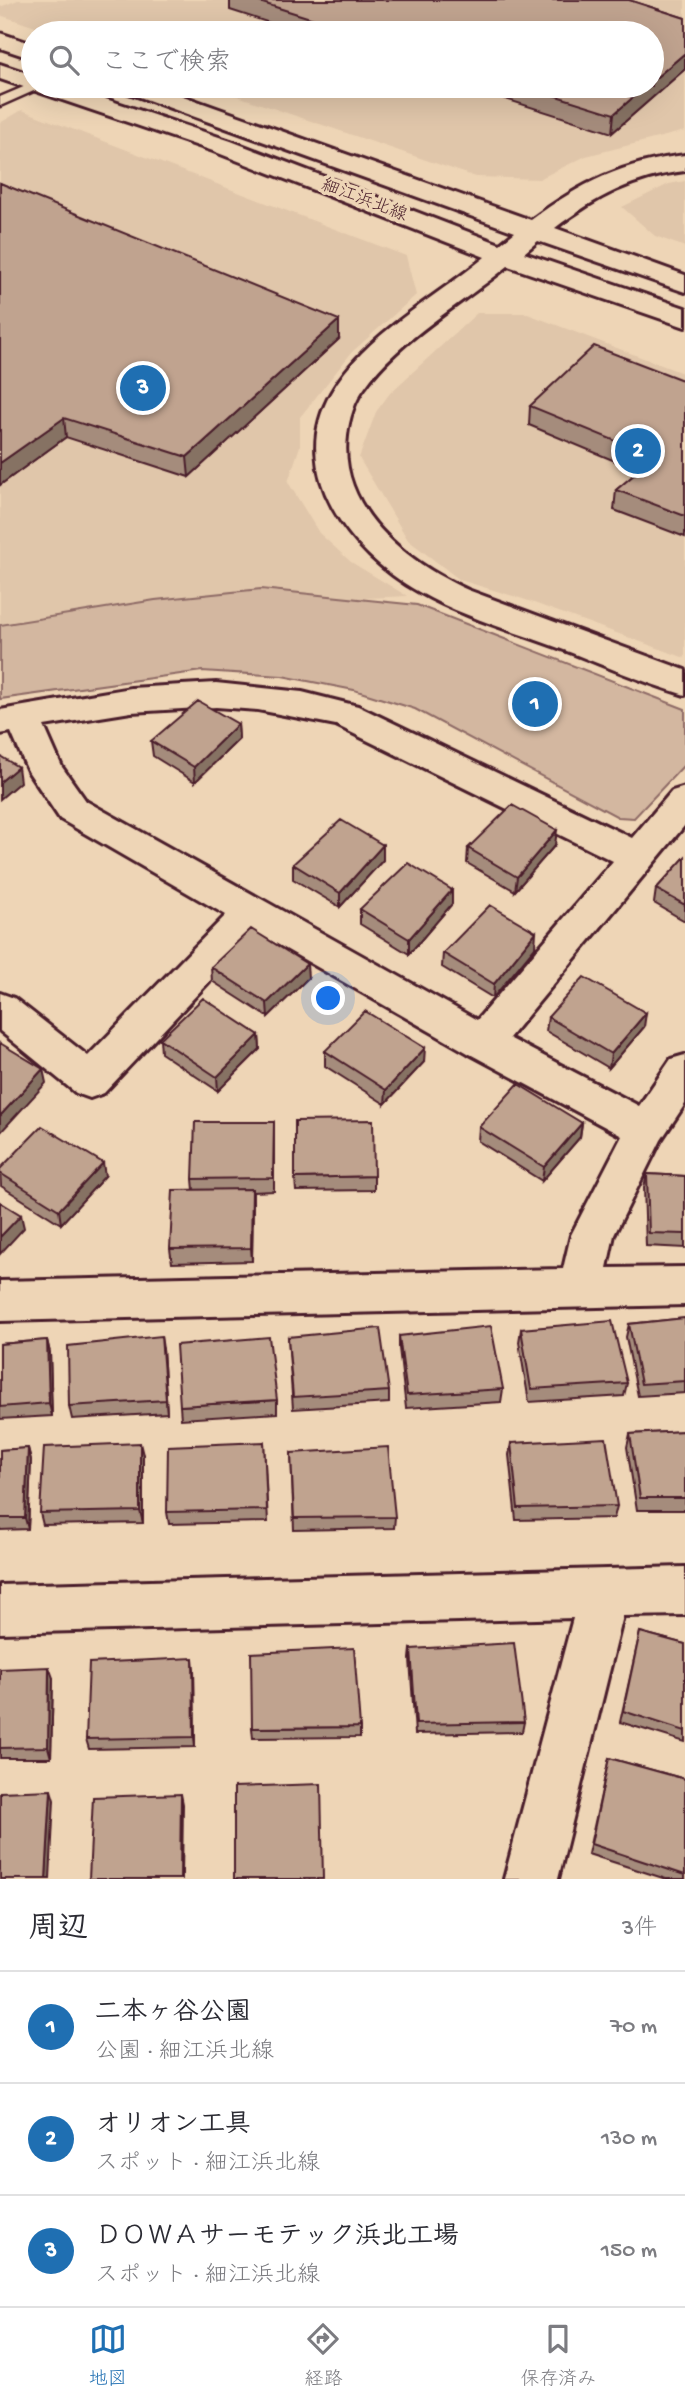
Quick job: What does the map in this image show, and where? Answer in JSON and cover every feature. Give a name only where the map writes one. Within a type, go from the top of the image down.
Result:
[{"type":"street","points":[[0,40],[21,48]]},
{"type":"street","points":[[0,71],[21,79]]},
{"type":"street","name":"細江浜北線","points":[[76,98],[222,146],[506,256],[685,318]]},
{"type":"street","name":"細江浜北線","points":[[165,98],[685,284]]},
{"type":"street","points":[[685,163],[629,173],[582,197],[403,335],[369,365],[346,392],[333,421],[329,455],[337,489],[355,521],[379,549],[420,579],[465,601],[685,683]]},
{"type":"street","points":[[638,857],[346,715],[317,706],[260,696],[192,694],[12,720],[73,810],[482,1042],[646,1129]]},
{"type":"street","points":[[482,1042],[685,800]]},
{"type":"street","points":[[0,1009],[90,1081],[251,913]]},
{"type":"street","points":[[580,1288],[593,1235],[646,1129],[685,1071]]},
{"type":"street","points":[[0,1301],[685,1286]]},
{"type":"street","points":[[0,1609],[685,1591]]},
{"type":"street","points":[[531,1879],[604,1593]]},
{"type":"lane","points":[[0,102],[21,94]]},
{"type":"shaded area","points":[[18,0],[685,0],[685,131],[586,156],[539,179],[476,177],[243,98],[664,98],[664,21],[21,22],[0,15],[0,7]]},
{"type":"shaded area","points":[[22,110],[406,256],[416,295],[352,352],[300,417],[300,446],[288,482],[319,533],[351,562],[407,596],[331,600],[261,589],[155,600],[0,625],[0,123]]},
{"type":"shaded area","points":[[685,181],[685,247],[655,236],[622,207],[669,184]]},
{"type":"shaded area","points":[[477,313],[525,313],[685,374],[685,658],[523,599],[460,580],[408,540],[359,458],[376,412],[390,393]]},
{"type":"shaded area","points":[[261,589],[417,605],[685,709],[685,764],[634,818],[618,817],[415,709],[354,690],[282,676],[202,671],[0,699],[0,625],[155,600]]},
{"type":"building","points":[[253,0],[629,0],[685,18],[685,53],[664,71],[664,21],[320,21]]},
{"type":"building","points":[[563,98],[632,98],[614,114]]},
{"type":"building","points":[[0,183],[339,320],[187,457],[64,418],[0,463]]},
{"type":"building","points":[[594,346],[685,381],[685,516],[616,490],[655,457],[530,406]]},
{"type":"building","points":[[198,701],[238,724],[194,767],[151,741]]},
{"type":"building","points":[[0,756],[18,767],[0,782]]},
{"type":"building","points":[[512,805],[557,830],[517,877],[468,848]]},
{"type":"building","points":[[341,820],[383,845],[340,893],[293,864]]},
{"type":"building","points":[[685,857],[685,905],[656,889]]},
{"type":"building","points":[[408,863],[452,890],[409,939],[360,909]]},
{"type":"building","points":[[490,905],[536,932],[494,984],[443,953]]},
{"type":"building","points":[[251,929],[307,964],[267,1003],[211,967]]},
{"type":"building","points":[[584,977],[646,1013],[611,1054],[548,1017]]},
{"type":"building","points":[[203,998],[259,1035],[217,1077],[160,1039]]},
{"type":"building","points":[[365,1011],[425,1048],[386,1090],[325,1051]]},
{"type":"building","points":[[0,1043],[43,1069],[0,1116]]},
{"type":"building","points":[[518,1084],[582,1123],[544,1167],[479,1127]]},
{"type":"building","points":[[373,1120],[374,1176],[295,1178],[295,1121]]},
{"type":"building","points":[[195,1122],[274,1122],[273,1178],[193,1179]]},
{"type":"building","points":[[42,1126],[103,1163],[59,1210],[0,1173],[0,1169]]},
{"type":"building","points":[[647,1174],[685,1176],[685,1234],[649,1233]]},
{"type":"building","points":[[252,1189],[251,1248],[170,1249],[173,1190]]},
{"type":"building","points":[[0,1202],[21,1215],[0,1237]]},
{"type":"building","points":[[685,1318],[685,1381],[641,1384],[629,1324]]},
{"type":"building","points":[[612,1321],[627,1383],[531,1389],[521,1329]]},
{"type":"building","points":[[491,1326],[503,1389],[407,1395],[399,1336]]},
{"type":"building","points":[[380,1328],[389,1391],[293,1397],[288,1337]]},
{"type":"building","points":[[161,1336],[166,1400],[69,1406],[68,1346]]},
{"type":"building","points":[[269,1337],[277,1400],[180,1406],[176,1345]]},
{"type":"building","points":[[47,1340],[49,1403],[0,1407],[0,1344]]},
{"type":"building","points":[[685,1431],[685,1498],[640,1498],[630,1434]]},
{"type":"building","points":[[606,1438],[617,1506],[518,1508],[511,1443]]},
{"type":"building","points":[[264,1442],[267,1510],[167,1512],[168,1446]]},
{"type":"building","points":[[140,1443],[140,1511],[40,1513],[44,1447]]},
{"type":"building","points":[[388,1447],[395,1517],[294,1518],[291,1453]]},
{"type":"building","points":[[28,1448],[25,1518],[0,1518],[0,1450]]},
{"type":"building","points":[[640,1632],[685,1644],[685,1731],[623,1711]]},
{"type":"building","points":[[514,1643],[524,1722],[416,1724],[411,1649]]},
{"type":"building","points":[[354,1648],[360,1727],[252,1728],[251,1653]]},
{"type":"building","points":[[193,1658],[194,1737],[86,1739],[89,1663]]},
{"type":"building","points":[[49,1667],[48,1747],[0,1748],[0,1669]]},
{"type":"building","points":[[609,1758],[685,1779],[685,1875],[591,1844]]},
{"type":"building","points":[[321,1784],[323,1879],[234,1879],[234,1787]]},
{"type":"building","points":[[51,1790],[46,1879],[0,1879],[0,1792]]},
{"type":"building","points":[[181,1794],[180,1879],[89,1879],[93,1797]]},
{"type":"place","name":"ＤＯＷＡサーモテック浜北工場","points":[[143,388]]},
{"type":"place","name":"オリオン工具","points":[[638,451]]},
{"type":"place","name":"二本ヶ谷公園","points":[[535,704]]}]
